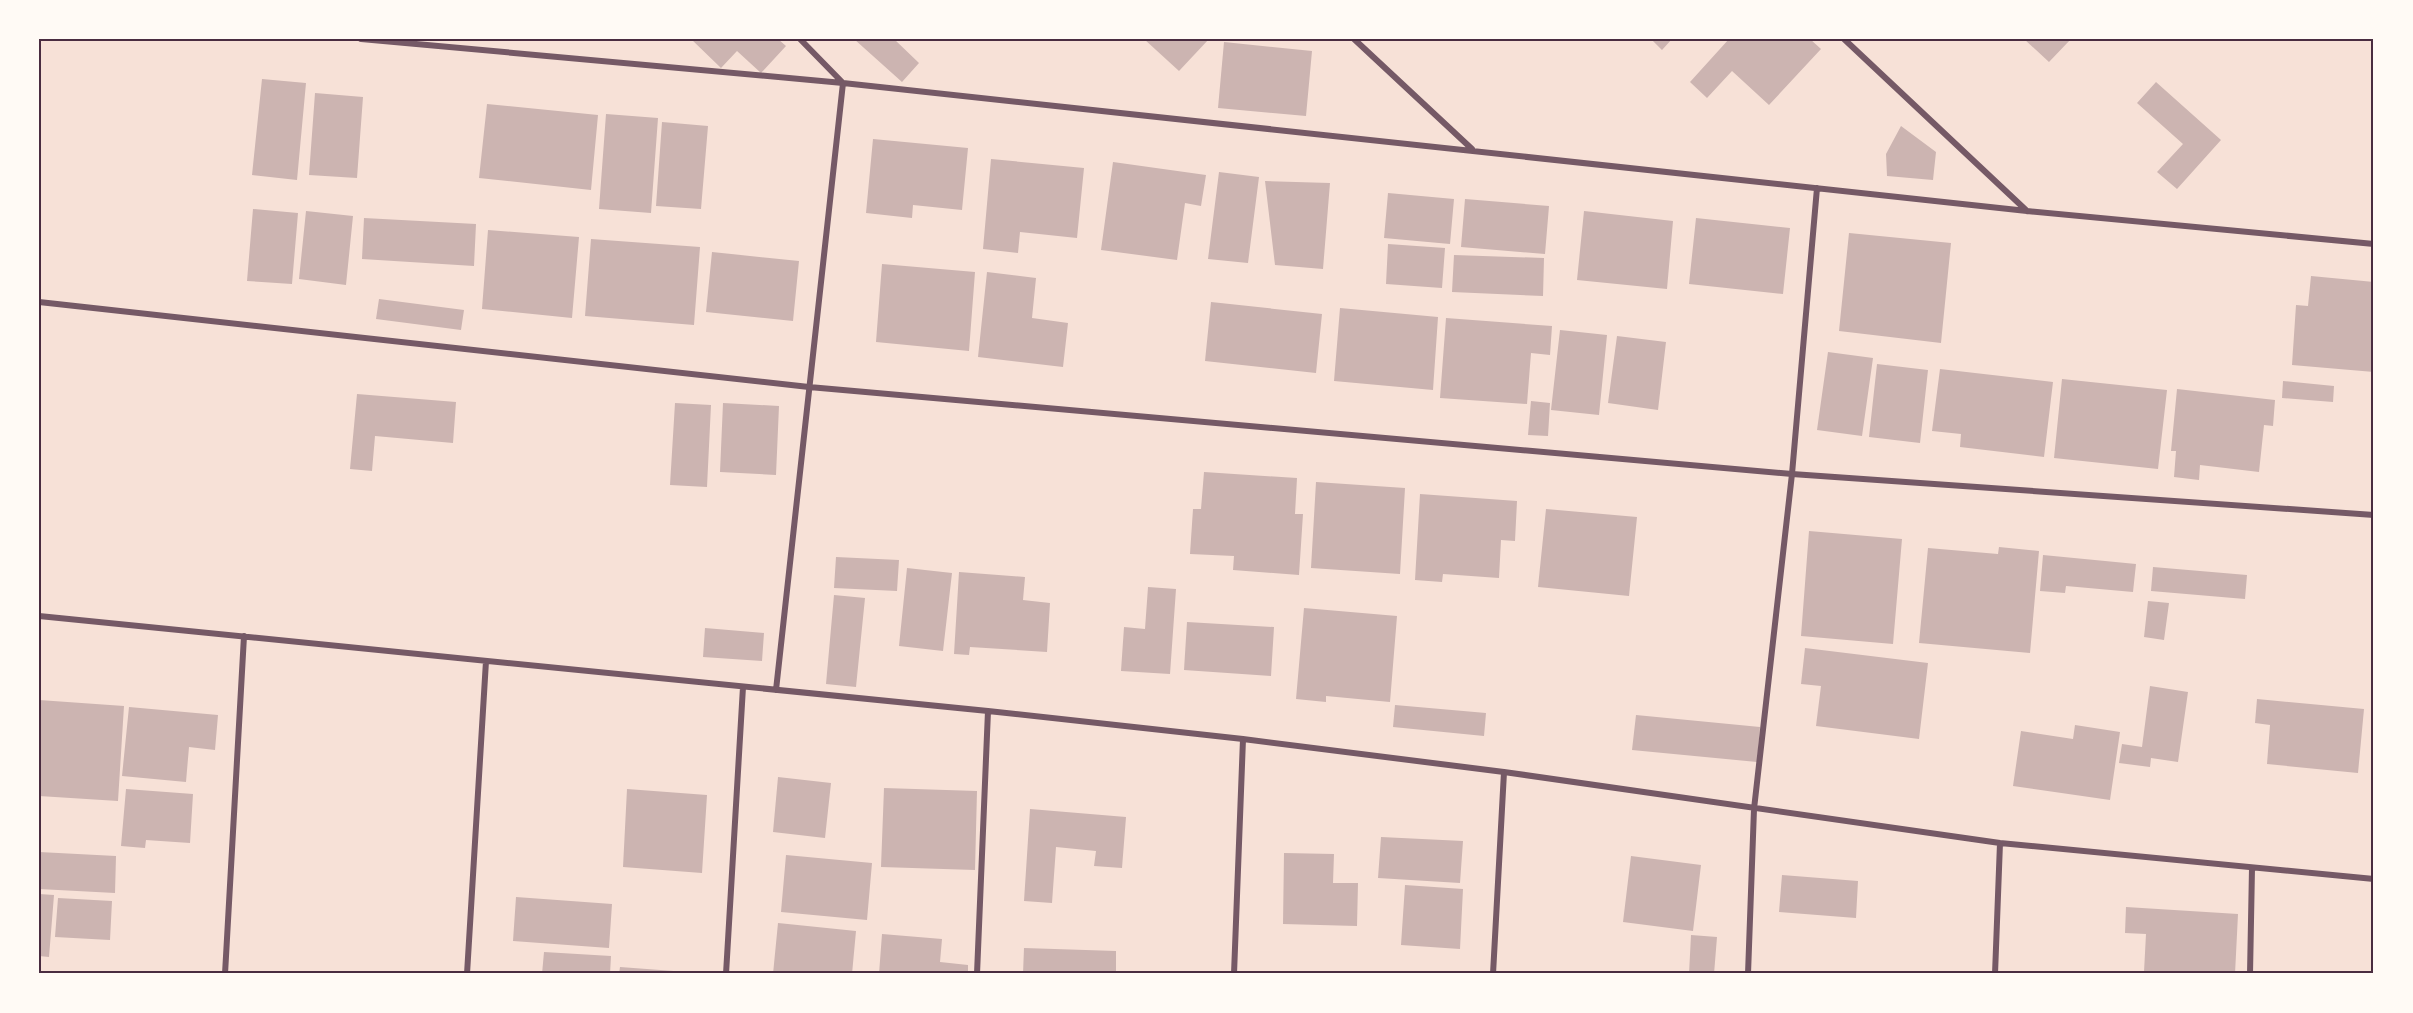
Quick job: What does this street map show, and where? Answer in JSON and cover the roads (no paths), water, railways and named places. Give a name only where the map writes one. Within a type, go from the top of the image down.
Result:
[{"type":"street","points":[[361,39],[843,82],[2027,211],[2374,244]]},
{"type":"street","points":[[800,39],[843,82]]},
{"type":"street","points":[[1354,39],[1473,150]]},
{"type":"street","points":[[1844,39],[2027,211]]},
{"type":"street","points":[[776,690],[843,82]]},
{"type":"street","points":[[1748,974],[1754,809],[1792,474],[1817,188]]},
{"type":"street","points":[[39,302],[809,387],[1792,474],[2374,515]]},
{"type":"street","points":[[39,616],[988,711],[1243,739],[1504,772],[2000,843],[2374,879]]},
{"type":"street","points":[[225,974],[244,636]]},
{"type":"street","points":[[467,974],[486,661]]},
{"type":"street","points":[[726,974],[743,687]]},
{"type":"street","points":[[977,974],[988,711]]},
{"type":"street","points":[[1234,974],[1243,739]]},
{"type":"street","points":[[1492,974],[1504,772]]},
{"type":"street","points":[[1995,974],[2000,843]]},
{"type":"street","points":[[2250,974],[2252,868]]}]
